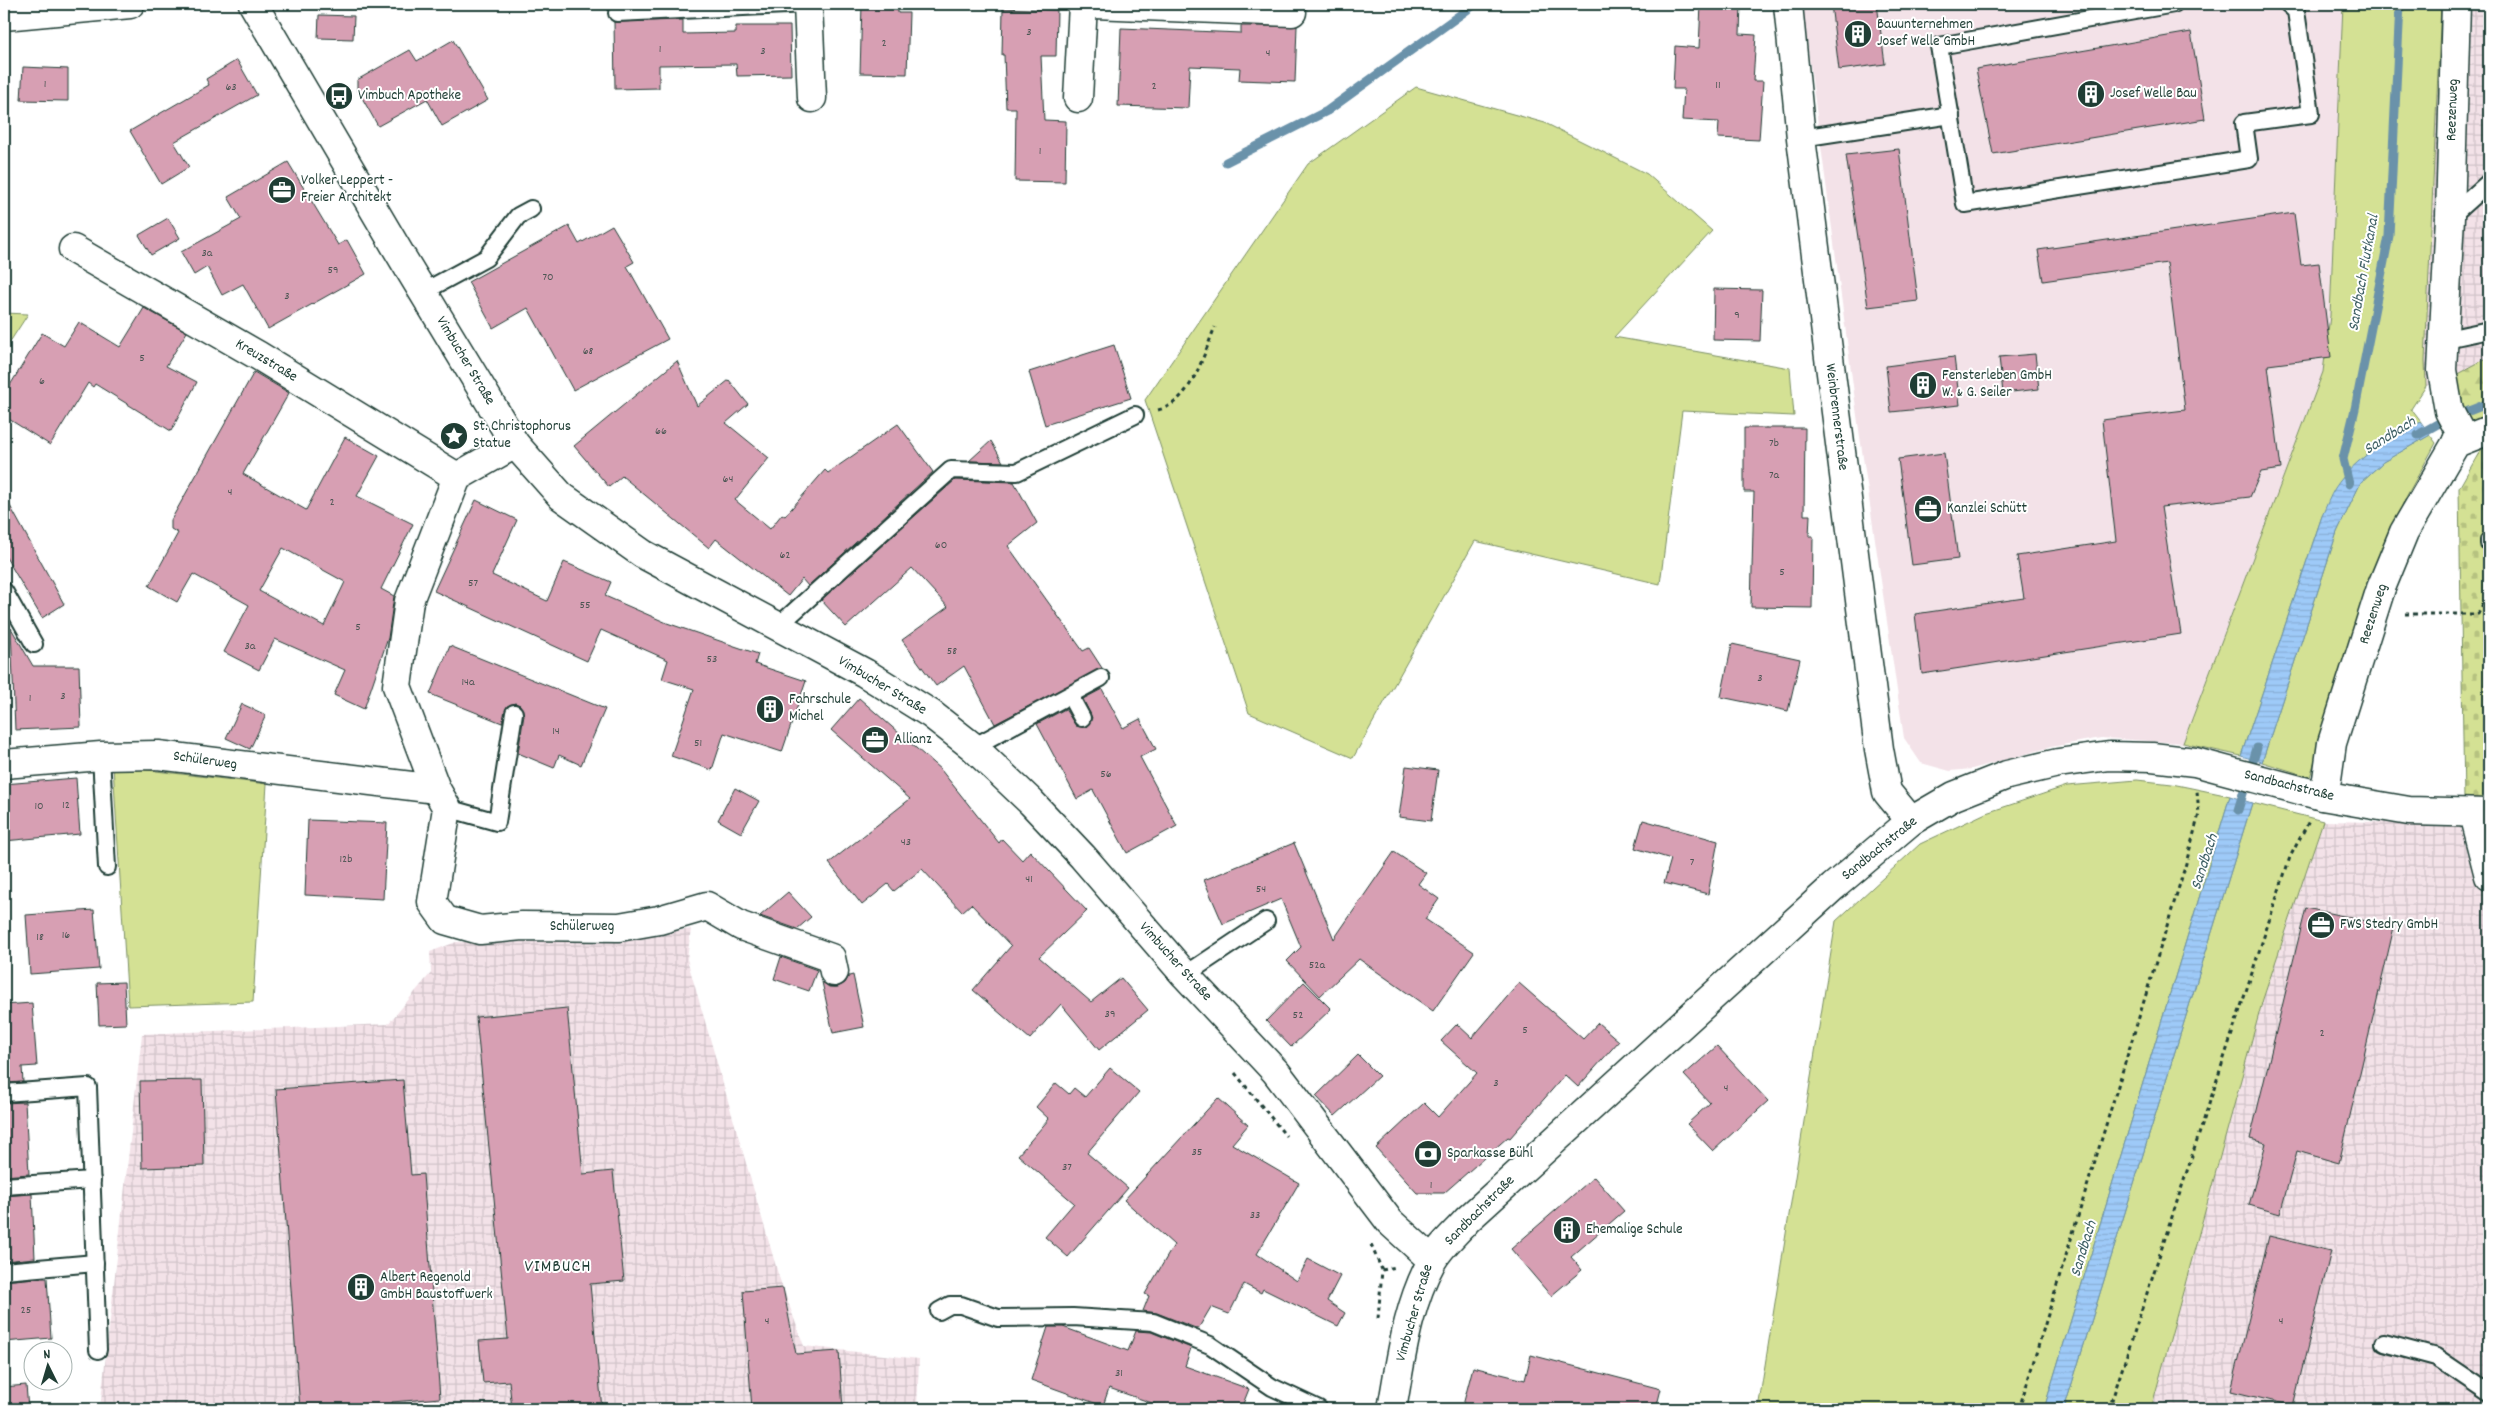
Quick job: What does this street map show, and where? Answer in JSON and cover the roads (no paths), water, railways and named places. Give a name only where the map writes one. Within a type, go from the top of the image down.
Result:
[{"type":"street","points":[[4,16],[130,4]]},
{"type":"street","name":"Vimbucher Straße","points":[[253,4],[515,444],[561,496],[644,554],[776,627],[865,673],[931,714],[974,747],[1032,802],[1083,857],[1185,975],[1276,1072],[1390,1222],[1432,1260],[1415,1301],[1405,1337],[1392,1409]]},
{"type":"street","points":[[808,4],[812,98]]},
{"type":"street","points":[[1078,98],[1083,4]]},
{"type":"street","points":[[1094,4],[1292,12]]},
{"type":"street","name":"Weinbrennerstraße","points":[[1788,4],[1801,138],[1879,750],[1887,792],[1911,821]]},
{"type":"street","name":"Reezenweg","points":[[2322,796],[2327,779],[2332,744],[2381,588],[2404,532],[2455,429],[2442,370],[2442,340],[2450,217],[2456,4]]},
{"type":"street","name":"Kreuzstraße","points":[[73,249],[259,356],[457,477]]},
{"type":"street","points":[[2455,429],[2489,430]]},
{"type":"street","points":[[457,477],[515,444]]},
{"type":"street","name":"Schülerweg","points":[[457,477],[409,601],[397,686],[441,798],[432,902],[445,920],[480,930],[522,926],[619,927],[659,920],[707,906],[741,926],[831,958],[834,972]]},
{"type":"street","name":"Schülerweg","points":[[4,764],[101,756],[158,755],[441,798]]},
{"type":"street","name":"Sandbachstraße","points":[[1432,1260],[1467,1220],[1833,887],[1911,821],[1963,792],[2007,775],[2058,762],[2110,756],[2152,757],[2207,765],[2322,796],[2409,811],[2481,814]]},
{"type":"street","points":[[2481,814],[2489,876]]},
{"type":"lane","points":[[617,13],[808,4]]},
{"type":"lane","points":[[2174,4],[1939,46],[1964,204],[2249,159],[2244,122],[2311,114],[2296,11],[2288,4]]},
{"type":"lane","points":[[1801,138],[1951,116]]},
{"type":"lane","points":[[2450,217],[2489,182]]},
{"type":"lane","points":[[423,292],[486,258],[518,216],[531,210]]},
{"type":"lane","points":[[2442,340],[2489,330]]},
{"type":"lane","points":[[776,627],[951,470],[1017,472],[1135,415]]},
{"type":"lane","points":[[4,591],[34,644]]},
{"type":"lane","points":[[974,747],[1101,678]]},
{"type":"lane","points":[[1070,696],[1082,718]]},
{"type":"lane","points":[[441,798],[497,822],[514,713]]},
{"type":"lane","points":[[101,756],[107,867]]},
{"type":"lane","points":[[1185,975],[1266,921]]},
{"type":"lane","points":[[4,1093],[88,1087],[98,1350]]},
{"type":"lane","points":[[4,1186],[92,1180]]},
{"type":"lane","points":[[4,1271],[95,1263]]},
{"type":"lane","points":[[939,1311],[950,1305],[961,1305],[998,1318],[1073,1317],[1153,1322],[1210,1345],[1272,1387],[1319,1409]]},
{"type":"lane","points":[[2384,1343],[2436,1357],[2489,1392]]},
{"type":"water","points":[[2421,422],[2430,435],[2383,462],[2361,482],[2337,532],[2262,762],[2241,756],[2322,516],[2333,491],[2343,477],[2363,458],[2385,442]]},
{"type":"water","points":[[2230,796],[2252,803],[2064,1409],[2044,1409]]},
{"type":"waterway","points":[[1226,162],[1327,111],[1475,4]]},
{"type":"waterway","name":"Sandbach Flutkanal","points":[[2349,484],[2343,459],[2355,409],[2389,236],[2400,4]]},
{"type":"waterway","name":"Sandbach","points":[[2418,435],[2441,422],[2489,403]]},
{"type":"waterway","name":"Sandbach","points":[[2238,810],[2257,748]]},
{"type":"place","name":"Bauunternehmen Josef Welle GmbH","points":[[1858,34]]},
{"type":"place","name":"Josef Welle Bau","points":[[2091,94]]},
{"type":"place","name":"Vimbuch Apotheke","points":[[339,96]]},
{"type":"place","name":"Volker Leppert - Freier Architekt","points":[[282,190]]},
{"type":"place","name":"Fensterleben GmbH W. & G. Seiler","points":[[1923,385]]},
{"type":"place","name":"St. Christophorus Statue","points":[[454,436]]},
{"type":"place","name":"Kanzlei Schütt","points":[[1928,509]]},
{"type":"place","name":"Fahrschule Michel","points":[[770,709]]},
{"type":"place","name":"Allianz","points":[[875,740]]},
{"type":"place","name":"FWS Stedry GmbH","points":[[2321,925]]},
{"type":"place","name":"Sparkasse Bühl","points":[[1428,1154]]},
{"type":"place","name":"Ehemalige Schule","points":[[1567,1230]]},
{"type":"place","name":"Albert Regenold GmbH Baustoffwerk","points":[[361,1287]]},
{"type":"district","name":"VIMBUCH","points":[[558,1267]]}]
